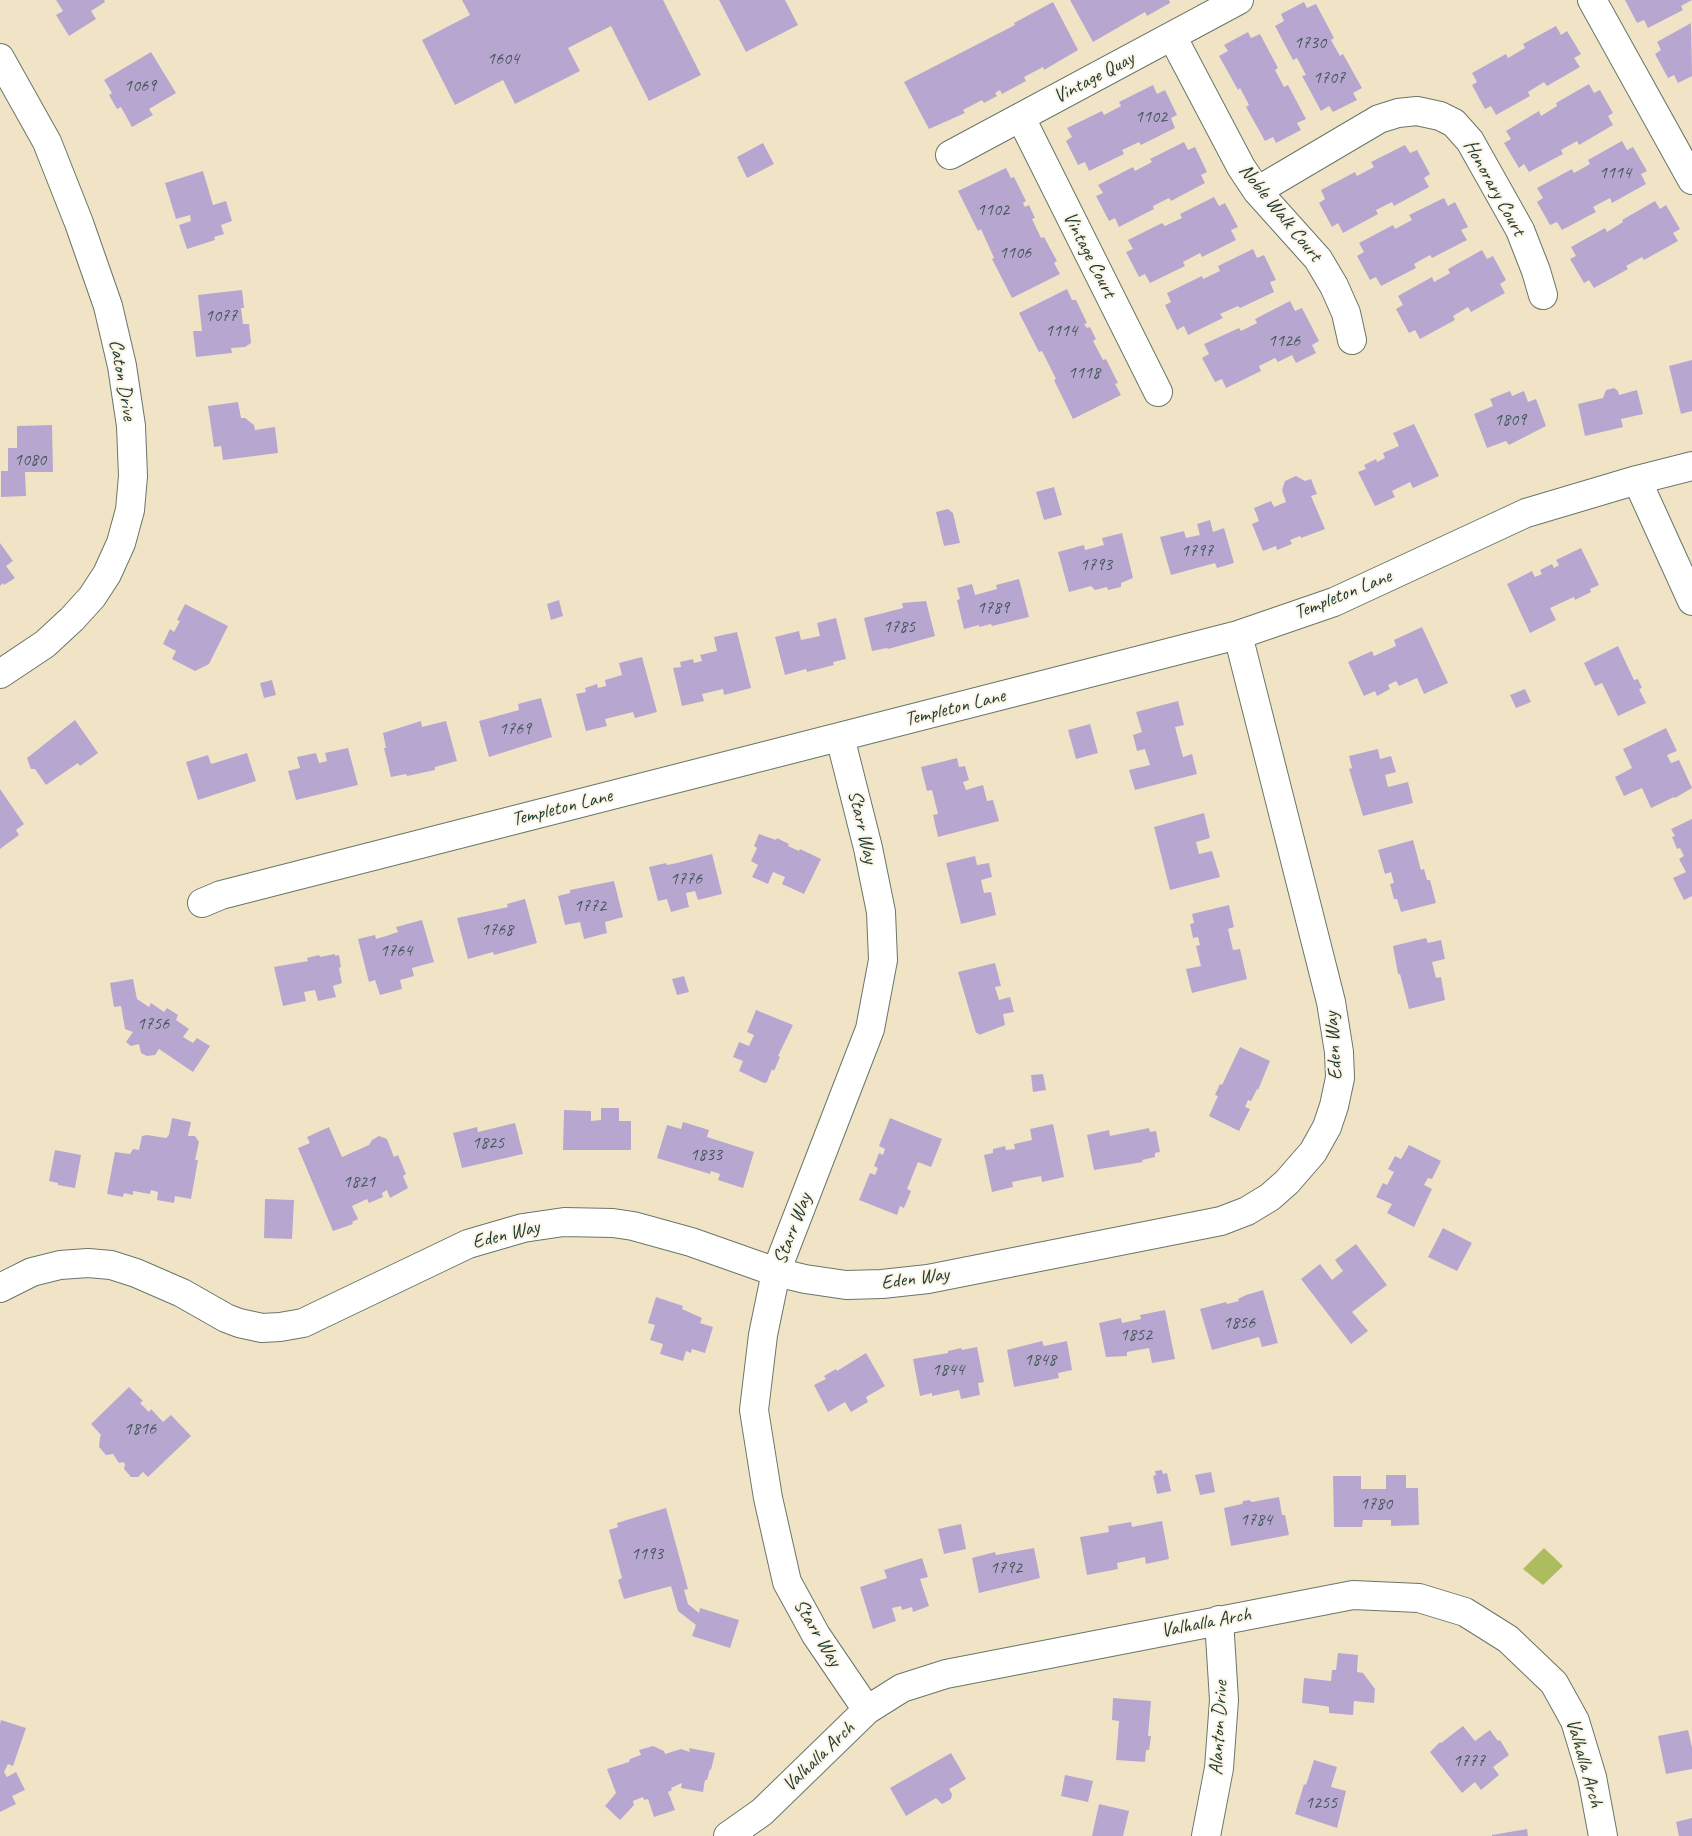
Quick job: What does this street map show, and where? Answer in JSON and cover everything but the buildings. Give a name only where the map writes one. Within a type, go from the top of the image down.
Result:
[{"type":"street","name":"Vintage Quay","points":[[950,155],[1239,0]]},
{"type":"street","points":[[1592,0],[1692,180]]},
{"type":"street","name":"Noble Walk Court","points":[[1172,36],[1241,167],[1257,191],[1318,259],[1334,286],[1346,313],[1352,340]]},
{"type":"street","name":"Caton Drive","points":[[0,58],[47,142],[79,223],[108,306],[122,366],[131,426],[133,476],[130,510],[121,543],[107,574],[92,598],[45,644],[0,674]]},
{"type":"street","name":"Honorary Court","points":[[1257,191],[1379,119],[1398,113],[1417,111],[1440,116],[1454,123],[1470,141],[1520,230],[1543,295]]},
{"type":"street","name":"Vintage Court","points":[[1021,118],[1158,392]]},
{"type":"street","name":"Templeton Lane","points":[[202,903],[222,895],[1238,635],[1334,602],[1526,513],[1637,480],[1692,466]]},
{"type":"street","points":[[1637,480],[1692,601]]},
{"type":"street","name":"Eden Way","points":[[0,1288],[32,1272],[60,1265],[88,1263],[111,1265],[136,1273],[182,1293],[226,1318],[239,1323],[262,1328],[280,1328],[303,1323],[484,1238],[523,1228],[564,1222],[613,1223],[633,1226],[691,1242],[776,1272],[805,1279],[846,1285],[928,1279],[1221,1221],[1247,1211],[1270,1197],[1287,1182],[1312,1152],[1327,1127],[1340,1078],[1339,1052],[1331,1002],[1238,635]]},
{"type":"street","name":"Starr Way","points":[[840,737],[868,848],[881,912],[883,960],[870,1029],[776,1272],[763,1335],[754,1410],[768,1498],[787,1582],[816,1635],[867,1710]]},
{"type":"street","name":"Valhalla Arch","points":[[728,1836],[762,1812],[867,1710],[902,1688],[946,1674],[1353,1595],[1419,1598],[1465,1612],[1508,1639],[1554,1683],[1575,1721],[1592,1777],[1603,1836]]},
{"type":"street","name":"Alanton Drive","points":[[1206,1836],[1219,1768],[1224,1700],[1218,1620]]},
{"type":"green space","points":[[1544,1548],[1563,1566],[1543,1585],[1523,1569]]}]
